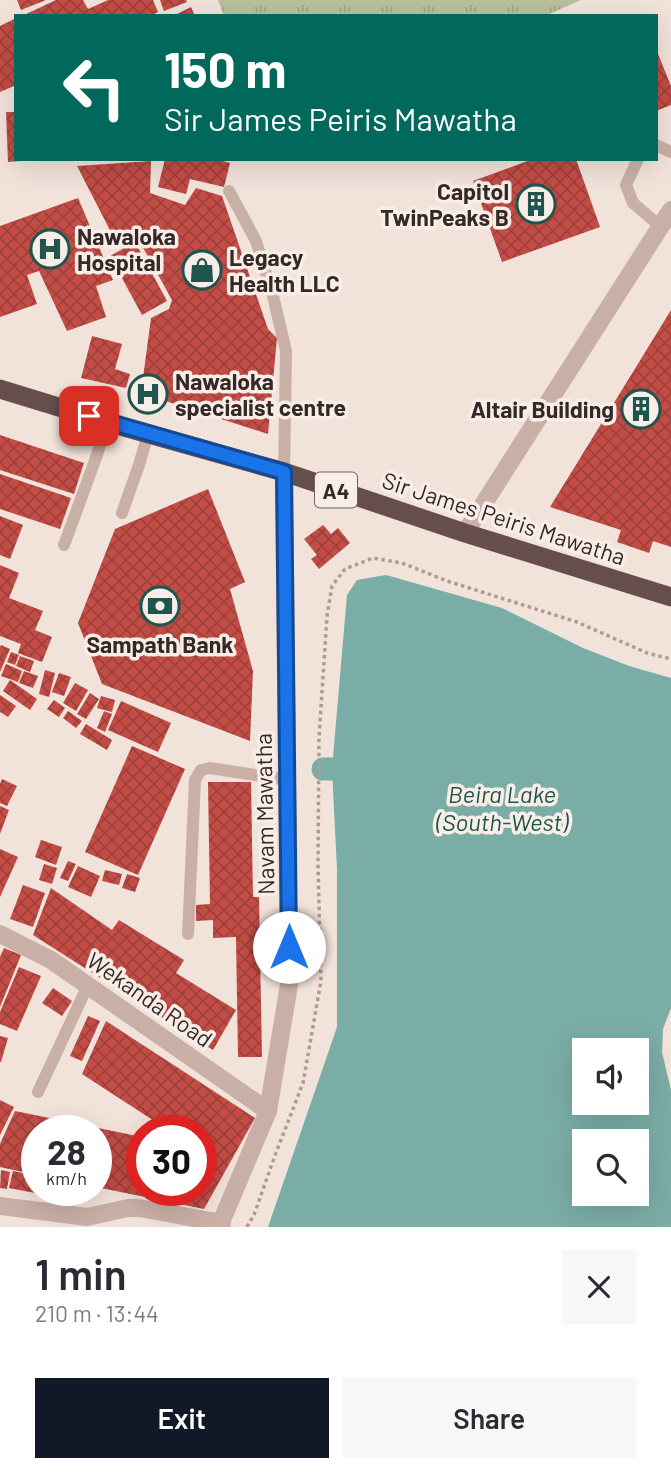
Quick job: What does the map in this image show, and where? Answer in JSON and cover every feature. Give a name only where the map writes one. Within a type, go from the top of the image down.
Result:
[{"type":"highway","name":"Sir James Peiris Mawatha","points":[[0,388],[107,422],[284,472],[465,533],[671,597]]},
{"type":"street","points":[[465,533],[671,211]]},
{"type":"street","name":"Navam Mawatha","points":[[221,1225],[268,1111],[289,985],[284,472]]},
{"type":"street","name":"Wekanda Road","points":[[0,934],[51,960],[268,1111]]},
{"type":"street","points":[[0,1206],[88,1217],[139,1208],[221,1225]]},
{"type":"lane","points":[[637,161],[626,185],[633,203],[660,226]]},
{"type":"lane","points":[[229,191],[256,241],[286,351],[284,472]]},
{"type":"lane","points":[[64,545],[107,422]]},
{"type":"lane","points":[[122,513],[148,434]]},
{"type":"lane","points":[[188,934],[195,780],[201,770],[210,768],[288,780]]},
{"type":"lane","points":[[38,1092],[88,985]]},
{"type":"path","points":[[318,800],[318,738],[327,616],[332,586],[345,569],[373,558],[402,563],[447,581],[577,622],[648,653],[671,659]]},
{"type":"green space","points":[[218,0],[581,0],[550,14],[223,14]]},
{"type":"water","name":"Beira Lake (South-West)","points":[[386,575],[502,608],[583,648],[629,666],[671,678],[671,1008],[663,1029],[662,1052],[671,1090],[671,1227],[268,1227],[337,1027],[337,869],[332,769],[347,595],[357,580]]},
{"type":"building","points":[[17,0],[46,0],[21,10]]},
{"type":"building","points":[[56,0],[83,0],[88,9],[108,0],[153,0],[158,12],[154,14],[26,14]]},
{"type":"building","points":[[160,0],[186,0],[187,2],[164,11]]},
{"type":"building","points":[[191,7],[194,14],[177,14]]},
{"type":"building","points":[[14,19],[14,86],[0,92],[0,26]]},
{"type":"building","points":[[658,54],[671,86],[671,105],[658,110]]},
{"type":"building","points":[[6,112],[14,112],[14,161],[21,161],[8,162]]},
{"type":"building","name":"Legacy Health LLC","points":[[151,161],[150,193],[185,205],[196,188],[222,196],[268,329],[277,338],[268,434],[141,393],[151,318],[169,309],[172,300],[135,233],[115,240],[77,166]]},
{"type":"building","points":[[164,161],[230,163],[224,187],[190,179],[186,194],[158,187]]},
{"type":"building","name":"Capitol TwinPeaks B","points":[[528,161],[577,161],[600,227],[502,262],[473,181]]},
{"type":"building","name":"Nawaloka Hospital","points":[[78,198],[113,280],[96,286],[106,317],[67,331],[39,271],[27,275],[37,304],[0,317],[0,226]]},
{"type":"building","points":[[135,242],[167,301],[142,315],[110,256]]},
{"type":"building","name":"Altair Building","points":[[671,310],[671,547],[653,541],[649,553],[617,542],[621,530],[550,507]]},
{"type":"building","points":[[92,336],[122,344],[115,369],[130,374],[126,388],[81,378]]},
{"type":"building","points":[[0,435],[84,463],[74,494],[0,470]]},
{"type":"building","points":[[0,474],[71,498],[60,529],[0,509]]},
{"type":"building","name":"Sampath Bank","points":[[208,489],[245,582],[230,589],[253,671],[250,741],[102,684],[78,623],[115,529]]},
{"type":"building","points":[[0,516],[23,525],[10,559],[0,555]]},
{"type":"building","points":[[323,525],[331,534],[338,528],[350,543],[319,569],[311,559],[317,555],[304,539]]},
{"type":"building","points":[[0,565],[19,573],[9,598],[43,611],[35,630],[52,637],[42,662],[18,653],[21,644],[0,636]]},
{"type":"building","points":[[1,645],[10,649],[0,672],[0,647]]},
{"type":"building","points":[[11,652],[19,655],[15,665],[7,662]]},
{"type":"building","points":[[20,656],[34,661],[30,672],[16,666]]},
{"type":"building","points":[[6,664],[22,671],[18,682],[1,676]]},
{"type":"building","points":[[45,670],[55,673],[49,697],[39,694]]},
{"type":"building","points":[[24,671],[38,676],[33,688],[19,683]]},
{"type":"building","points":[[59,673],[71,677],[64,696],[52,692]]},
{"type":"building","points":[[10,680],[37,699],[30,710],[3,691]]},
{"type":"building","points":[[75,683],[88,690],[76,711],[63,703]]},
{"type":"building","points":[[90,693],[99,699],[86,719],[77,714]]},
{"type":"building","points":[[0,695],[16,706],[8,717],[0,712]]},
{"type":"building","points":[[101,696],[115,700],[112,712],[97,708]]},
{"type":"building","points":[[54,700],[65,708],[59,717],[47,709]]},
{"type":"building","points":[[121,701],[171,723],[158,752],[108,730]]},
{"type":"building","points":[[68,711],[82,721],[76,728],[63,718]]},
{"type":"building","points":[[104,711],[112,714],[105,732],[97,728]]},
{"type":"building","points":[[86,724],[112,740],[107,750],[80,734]]},
{"type":"building","points":[[132,746],[185,769],[138,875],[85,852]]},
{"type":"building","points":[[2,779],[17,786],[7,806],[0,803]]},
{"type":"building","points":[[208,782],[251,782],[253,897],[259,897],[262,1057],[238,1057],[236,937],[213,938],[213,920],[196,921],[196,905],[210,904]]},
{"type":"building","points":[[0,806],[9,810],[0,834]]},
{"type":"building","points":[[41,840],[62,847],[56,865],[35,857]]},
{"type":"building","points":[[0,849],[18,857],[0,897]]},
{"type":"building","points":[[68,861],[76,864],[68,881],[60,878]]},
{"type":"building","points":[[44,864],[57,868],[52,884],[39,880]]},
{"type":"building","points":[[78,866],[100,876],[91,897],[68,887]]},
{"type":"building","points":[[105,870],[122,874],[119,885],[102,881]]},
{"type":"building","points":[[127,874],[140,878],[135,892],[122,888]]},
{"type":"building","points":[[23,885],[45,893],[33,927],[10,919]]},
{"type":"building","points":[[51,888],[112,930],[119,920],[184,960],[176,973],[236,1010],[213,1050],[33,935]]},
{"type":"building","points":[[4,948],[21,955],[0,1007],[0,957]]},
{"type":"building","points":[[19,967],[41,976],[17,1031],[0,1024],[0,1012]]},
{"type":"building","points":[[53,988],[72,1001],[62,1016],[42,1003]]},
{"type":"building","points":[[88,1016],[100,1021],[82,1061],[70,1056]]},
{"type":"building","points":[[106,1021],[255,1118],[217,1186],[217,1115],[145,1115],[82,1074]]},
{"type":"building","points":[[0,1036],[8,1038],[1,1062],[0,1062]]},
{"type":"building","points":[[0,1100],[14,1107],[0,1135]]},
{"type":"building","points":[[15,1111],[35,1115],[21,1115],[21,1172],[0,1167],[0,1144]]},
{"type":"building","points":[[112,1131],[126,1134],[126,1193],[112,1190]]},
{"type":"building","points":[[1,1170],[10,1172],[7,1189],[0,1188]]},
{"type":"building","points":[[13,1171],[21,1173],[21,1190],[9,1188]]},
{"type":"waterway","points":[[323,769],[332,769]]},
{"type":"place","name":"Capitol TwinPeaks B","points":[[536,204]]},
{"type":"place","name":"Nawaloka Hospital","points":[[50,249]]},
{"type":"place","name":"Legacy Health LLC","points":[[202,270]]},
{"type":"place","name":"Nawaloka specialist centre","points":[[148,394]]},
{"type":"place","name":"Altair Building","points":[[641,409]]},
{"type":"place","name":"Sampath Bank","points":[[160,606]]},
{"type":"route","points":[[89,416],[284,472],[289,947]]}]
